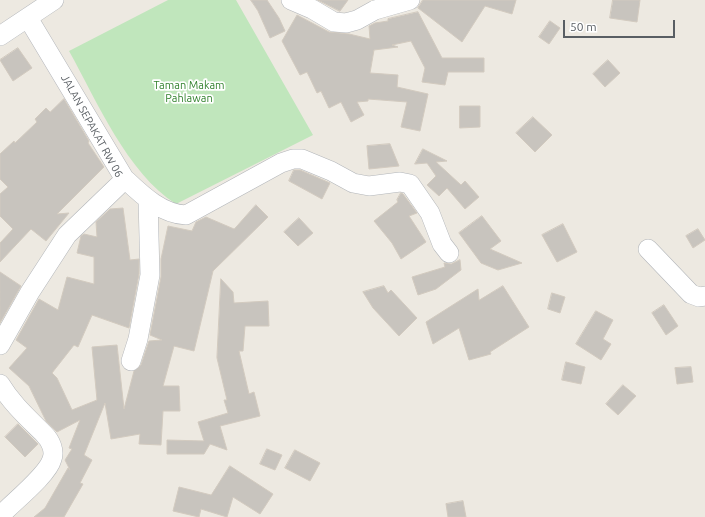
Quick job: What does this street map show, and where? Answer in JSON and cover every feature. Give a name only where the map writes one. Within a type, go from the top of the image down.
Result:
[{"type":"street","points":[[0,36],[54,0]]},
{"type":"street","points":[[291,0],[312,9],[334,22],[346,23],[357,20],[374,10],[410,0]]},
{"type":"street","name":"JALAN SEPAKAT RW 06","points":[[0,345],[30,292],[68,235],[122,182],[124,178],[28,18]]},
{"type":"street","points":[[124,178],[148,199],[177,214],[186,215],[281,163],[293,158],[302,159],[331,171],[353,183],[369,186],[400,182],[410,184],[430,213],[442,244],[450,253]]},
{"type":"street","points":[[131,360],[138,339],[150,275],[148,199]]},
{"type":"street","points":[[648,249],[691,294],[699,297],[705,296]]},
{"type":"street","points":[[0,384],[13,404],[46,436],[54,451],[52,461],[30,487],[0,516]]},
{"type":"green space","name":"Taman Makam Pahlawan","points":[[168,0],[236,0],[313,135],[176,204],[158,191],[128,155],[102,113],[69,51]]},
{"type":"building","points":[[251,0],[267,0],[279,18],[285,31],[270,38],[258,11]]},
{"type":"building","points":[[318,0],[348,0],[340,11]]},
{"type":"building","points":[[423,0],[516,0],[512,14],[485,6],[462,42],[418,8]]},
{"type":"building","points":[[613,0],[640,0],[637,22],[610,18]]},
{"type":"building","points":[[418,12],[442,58],[484,58],[484,72],[448,72],[445,85],[422,82],[425,68],[411,41],[392,45],[398,47],[374,50],[370,73],[398,75],[397,87],[428,94],[420,131],[401,127],[407,102],[368,99],[368,101],[357,102],[364,115],[351,122],[341,102],[329,108],[321,91],[317,93],[307,72],[300,75],[282,41],[297,15],[329,32],[349,34],[370,39],[369,26],[375,23],[388,21],[388,19]]},
{"type":"building","points":[[550,21],[560,28],[549,44],[539,37]]},
{"type":"building","points":[[18,48],[32,68],[13,81],[0,60]]},
{"type":"building","points":[[608,60],[620,73],[605,87],[593,74]]},
{"type":"building","points":[[64,99],[89,141],[88,143],[104,167],[57,214],[69,213],[46,241],[31,229],[0,262],[0,243],[13,229],[0,216],[0,194],[8,187],[0,179],[0,154],[14,141],[15,143],[37,122],[35,119],[46,108],[50,112]]},
{"type":"building","points":[[460,106],[480,106],[480,127],[460,128]]},
{"type":"building","points":[[533,117],[552,135],[535,152],[516,133]]},
{"type":"building","points":[[390,144],[399,166],[369,169],[367,146]]},
{"type":"building","points":[[423,149],[447,161],[436,162],[461,185],[465,181],[479,197],[465,209],[447,188],[439,196],[427,185],[436,176],[427,163],[415,164]]},
{"type":"building","points":[[294,170],[300,170],[330,183],[322,199],[289,181]]},
{"type":"building","points":[[401,193],[417,213],[409,216],[426,242],[401,259],[392,243],[374,221],[398,202],[397,200]]},
{"type":"building","points":[[256,205],[268,217],[213,271],[194,351],[174,346],[163,386],[179,386],[180,411],[163,411],[161,445],[139,444],[140,434],[111,439],[105,403],[84,455],[92,460],[80,483],[83,484],[64,517],[34,517],[45,508],[68,468],[70,470],[65,460],[72,449],[69,448],[80,420],[57,432],[46,421],[29,386],[9,368],[27,348],[16,340],[39,299],[58,310],[67,277],[94,284],[94,257],[77,253],[81,236],[84,234],[97,237],[96,222],[110,209],[123,208],[130,260],[139,259],[139,274],[129,328],[92,315],[78,347],[74,345],[52,373],[57,378],[72,410],[97,400],[92,347],[117,345],[124,409],[134,371],[141,365],[149,341],[162,340],[150,335],[161,277],[161,259],[168,226],[192,231],[196,222],[206,217],[234,229]]},
{"type":"building","points":[[482,216],[501,241],[490,249],[522,263],[498,270],[481,263],[459,233]]},
{"type":"building","points":[[299,218],[313,233],[298,246],[284,232]]},
{"type":"building","points":[[563,224],[577,252],[557,262],[542,235]]},
{"type":"building","points":[[698,229],[705,240],[693,248],[686,236]]},
{"type":"building","points":[[460,260],[461,270],[436,289],[418,295],[412,277],[445,267],[444,263],[451,264]]},
{"type":"building","points":[[0,272],[21,286],[0,323]]},
{"type":"building","points":[[221,279],[233,292],[234,303],[268,301],[269,326],[245,326],[243,351],[239,351],[249,394],[254,392],[260,416],[220,426],[227,450],[210,444],[204,454],[167,454],[167,440],[204,441],[198,422],[228,413],[224,400],[227,400],[217,358]]},
{"type":"building","points":[[384,286],[388,293],[391,290],[417,318],[399,336],[373,308],[363,292]]},
{"type":"building","points":[[503,286],[529,327],[490,352],[491,354],[469,360],[459,328],[433,344],[426,322],[478,289],[479,300]]},
{"type":"building","points":[[552,293],[565,297],[560,313],[548,309]]},
{"type":"building","points":[[664,305],[678,326],[666,335],[652,313]]},
{"type":"building","points":[[596,311],[613,320],[603,339],[611,344],[601,360],[576,344]]},
{"type":"building","points":[[566,362],[585,367],[581,384],[562,380]]},
{"type":"building","points":[[691,367],[693,382],[677,384],[675,368]]},
{"type":"building","points":[[623,385],[636,396],[618,415],[606,404]]},
{"type":"building","points":[[18,424],[38,444],[25,457],[5,437]]},
{"type":"building","points":[[267,449],[282,455],[275,470],[260,464]]},
{"type":"building","points":[[295,450],[320,463],[310,481],[285,468]]},
{"type":"building","points":[[230,466],[273,494],[260,514],[233,497],[227,517],[201,509],[199,517],[173,511],[179,487],[211,495]]},
{"type":"building","points":[[463,501],[466,517],[448,517],[446,504]]}]
